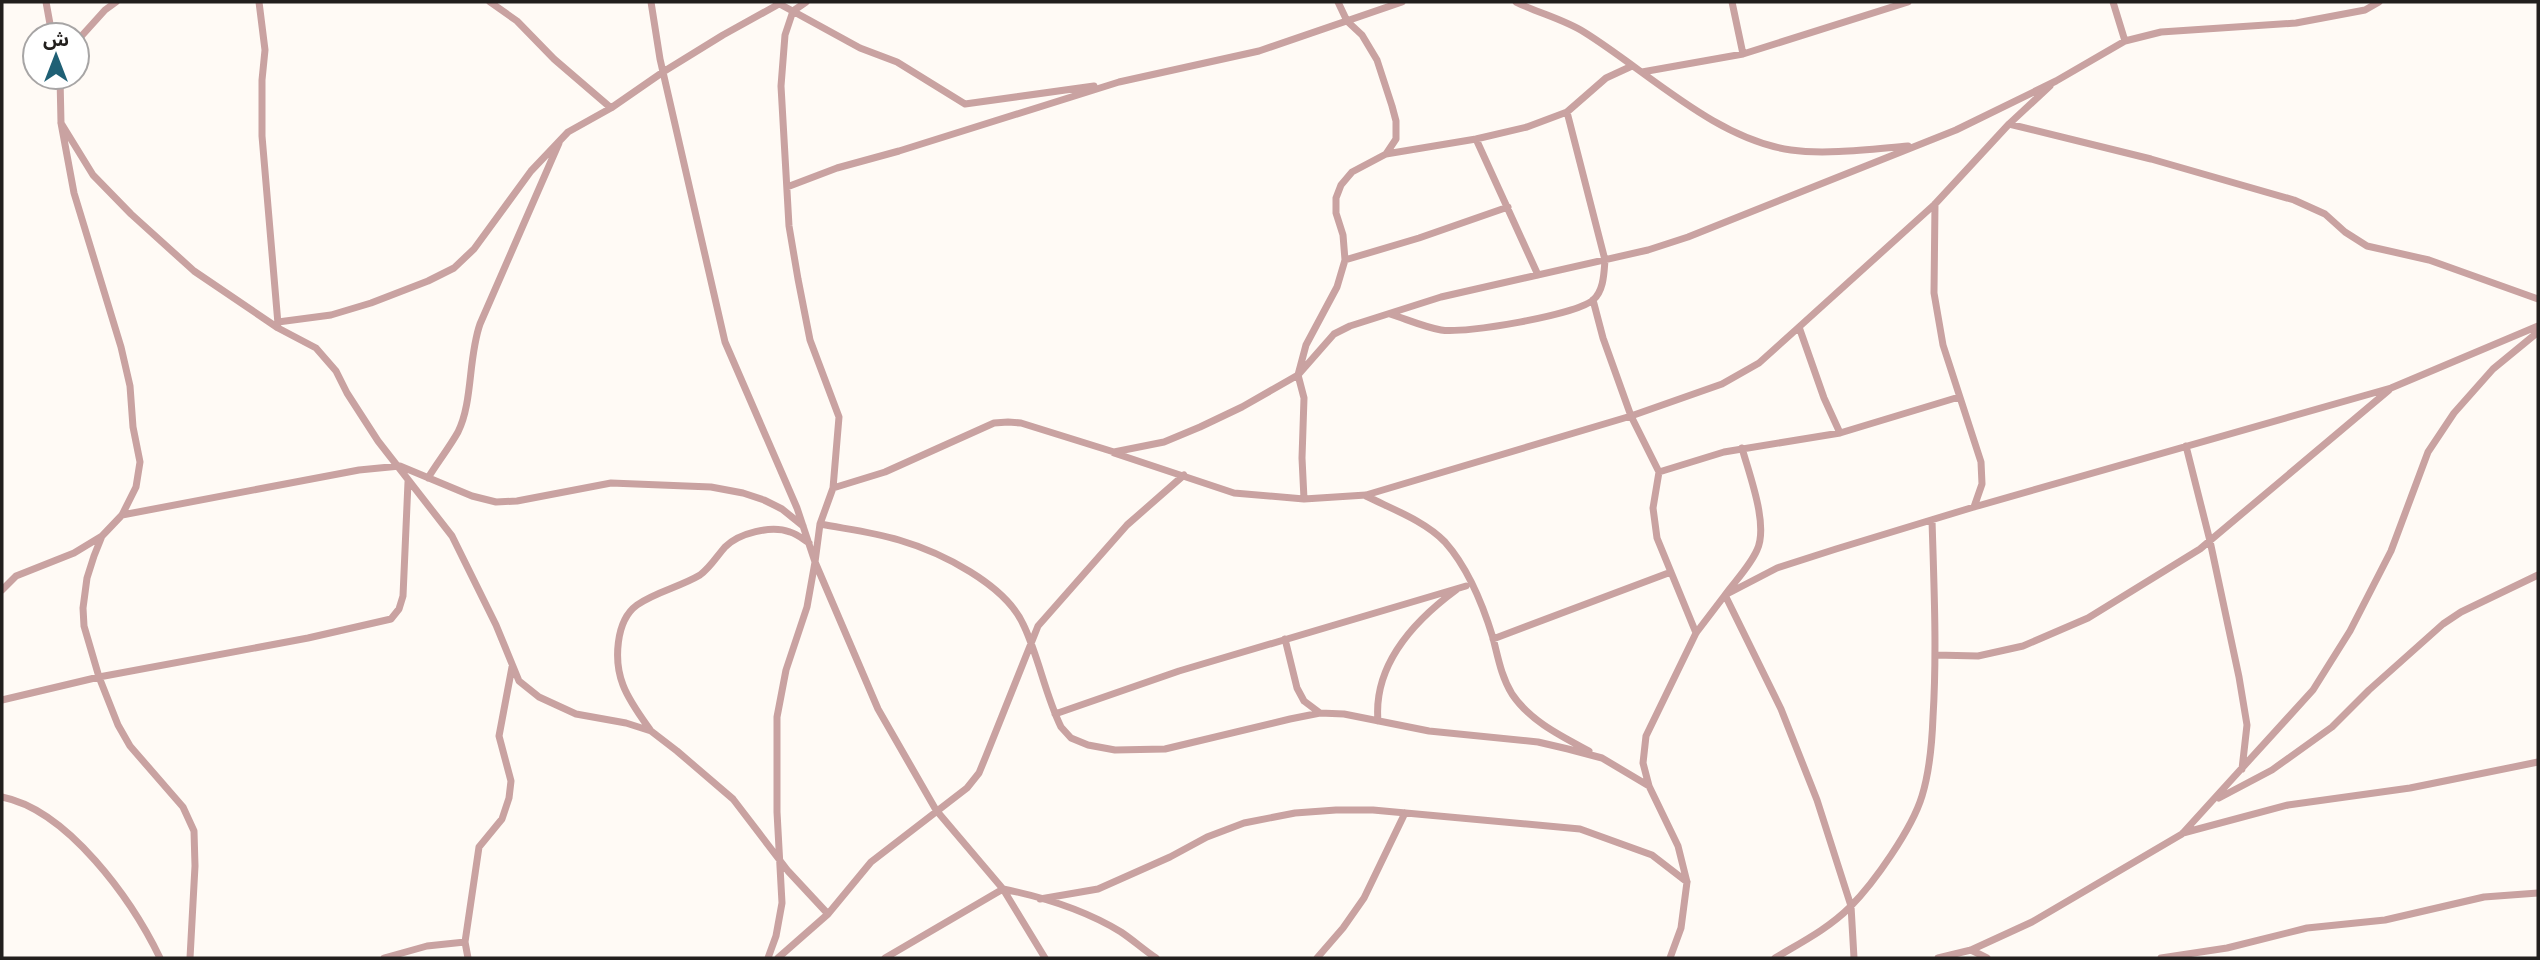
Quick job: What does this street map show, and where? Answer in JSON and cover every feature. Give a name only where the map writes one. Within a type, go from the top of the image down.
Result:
[{"type":"street","points":[[46,2],[49,21]]},
{"type":"street","points":[[91,26],[116,2]]},
{"type":"street","points":[[259,2],[265,50],[262,136],[278,325]]},
{"type":"street","points":[[490,2],[517,21],[554,59],[611,108]]},
{"type":"street","points":[[651,2],[663,72],[725,342],[775,456],[815,562],[878,709],[936,810],[1003,889],[1045,958]]},
{"type":"street","points":[[768,958],[776,936],[782,903],[777,717],[786,670],[807,607],[820,524],[833,488],[839,417],[810,340],[789,226],[781,86],[785,35],[793,11],[806,2]]},
{"type":"street","points":[[1338,2],[1347,21],[1362,36],[1377,60],[1392,106],[1396,121],[1396,139],[1387,154]]},
{"type":"street","points":[[278,325],[361,306],[428,281],[454,268],[474,249],[531,171],[568,132],[611,108],[663,72],[777,3],[860,48],[897,62],[965,104],[1119,82],[1259,51],[1402,2]]},
{"type":"street","points":[[1516,2],[1580,30],[1700,111],[1759,142],[1792,150],[1916,146]]},
{"type":"street","points":[[1732,2],[1743,54]]},
{"type":"street","points":[[1642,72],[1743,54],[1908,2]]},
{"type":"street","points":[[2113,2],[2125,41]]},
{"type":"street","points":[[1114,452],[1164,442],[1200,428],[1298,375],[1334,334],[1350,326],[1441,298],[1605,260],[1688,237],[1956,130],[2056,81],[2125,41],[2161,32],[2296,23],[2365,10],[2379,2]]},
{"type":"street","points":[[1304,499],[1304,398],[1298,375],[1306,345],[1337,287],[1345,260],[1343,235],[1336,213],[1336,198],[1340,185],[1352,172],[1387,154],[1476,139],[1527,127],[1567,112],[1606,78],[1632,66]]},
{"type":"street","points":[[833,488],[885,471],[993,423],[1008,422],[1114,452],[1234,493],[1304,499],[1366,495],[1631,416],[1722,384],[1759,363],[1935,204],[2009,124],[2056,81]]},
{"type":"street","points":[[787,187],[837,168],[900,151],[1119,82]]},
{"type":"street","points":[[2,590],[16,576],[74,553],[102,536],[122,515],[136,487],[140,462],[133,427],[130,386],[75,194],[61,123],[60,91]]},
{"type":"street","points":[[1388,313],[1441,330],[1455,331],[1520,323],[1582,306],[1593,300],[1601,285],[1605,260],[1567,112]]},
{"type":"street","points":[[61,123],[93,175],[131,215],[194,271],[316,348],[336,371],[378,441],[452,536],[496,625],[519,681],[539,697],[576,714],[626,723],[651,732]]},
{"type":"street","points":[[2009,124],[2151,159],[2294,200],[2325,214],[2351,237],[2367,246],[2429,260],[2538,299]]},
{"type":"street","points":[[428,478],[458,431],[467,403],[472,346],[561,138]]},
{"type":"street","points":[[1476,139],[1538,275]]},
{"type":"street","points":[[1935,204],[1934,293],[1943,345],[1981,462],[1982,484],[1974,507]]},
{"type":"street","points":[[1345,260],[1508,207]]},
{"type":"street","points":[[1593,300],[1603,338],[1631,416],[1659,472],[1653,508],[1657,538],[1696,633]]},
{"type":"street","points":[[1726,595],[1777,568],[1974,507],[2391,388],[2538,326]]},
{"type":"street","points":[[1800,327],[1824,398],[1840,433]]},
{"type":"street","points":[[2182,834],[2313,690],[2350,631],[2391,551],[2428,452],[2454,413],[2493,369],[2538,332]]},
{"type":"street","points":[[1935,655],[1978,656],[2023,646],[2088,618],[2200,549],[2391,388]]},
{"type":"street","points":[[1659,472],[1742,448],[1840,433],[1959,397]]},
{"type":"street","points":[[2186,446],[2210,541],[2239,677],[2247,725],[2242,769]]},
{"type":"street","points":[[1670,958],[1681,928],[1687,882],[1678,846],[1649,786],[1643,763],[1646,736],[1696,633],[1758,548],[1761,535],[1758,507],[1742,448]]},
{"type":"street","points":[[122,515],[359,470],[400,466],[472,496],[496,502],[517,501],[611,483],[711,487],[764,500],[782,509],[804,527]]},
{"type":"street","points":[[778,958],[828,915],[871,862],[967,788],[979,773],[1013,691],[1030,641],[1047,612],[1127,525],[1184,475]]},
{"type":"street","points":[[2,700],[99,677],[308,638],[391,619],[399,609],[402,596],[408,481]]},
{"type":"street","points":[[1366,495],[1427,528],[1444,542],[1466,574],[1482,607],[1500,670],[1513,695],[1534,719],[1649,786]]},
{"type":"street","points":[[1775,958],[1828,926],[1851,906],[1884,865],[1922,799],[1930,764],[1935,655],[1932,520]]},
{"type":"street","points":[[820,524],[897,539],[936,553],[996,590],[1012,606],[1024,624],[1061,726],[1071,738],[1088,745],[1115,750],[1165,749],[1320,713],[1344,714],[1429,732],[1538,742],[1602,758]]},
{"type":"street","points":[[809,543],[791,532],[779,529],[764,530],[731,542],[700,575],[636,605],[625,619],[619,639],[618,664],[623,686],[651,732],[733,799],[828,915]]},
{"type":"street","points":[[102,536],[87,578],[83,608],[84,626],[112,711],[130,746],[183,807],[194,831],[195,866],[190,958]]},
{"type":"street","points":[[1493,639],[1671,572]]},
{"type":"street","points":[[1466,574],[1466,586]]},
{"type":"street","points":[[2212,802],[2272,770],[2332,727],[2443,624],[2461,612],[2538,575]]},
{"type":"street","points":[[1055,714],[1179,671],[1466,586]]},
{"type":"street","points":[[1378,721],[1381,684],[1403,639],[1412,627],[1455,590],[1466,586]]},
{"type":"street","points":[[1726,595],[1781,709],[1817,800],[1851,906],[1854,958]]},
{"type":"street","points":[[1285,639],[1297,688],[1304,701],[1320,713]]},
{"type":"street","points":[[468,958],[465,942],[479,847],[502,819],[509,799],[511,781],[499,736],[512,667]]},
{"type":"street","points":[[1937,958],[1971,950],[2032,922],[2182,834],[2288,805],[2410,788],[2538,762]]},
{"type":"street","points":[[2,797],[34,808],[79,843],[105,872],[159,958]]},
{"type":"street","points":[[1040,899],[1098,890],[1223,830],[1244,823],[1295,813],[1336,810],[1405,813],[1580,829],[1652,855],[1687,882]]},
{"type":"street","points":[[1317,958],[1364,898],[1405,813]]},
{"type":"street","points":[[886,958],[1003,889],[1070,908],[1121,932],[1156,958]]},
{"type":"street","points":[[2161,958],[2227,948],[2307,928],[2385,920],[2484,897],[2538,893]]},
{"type":"street","points":[[384,958],[427,946],[465,942]]},
{"type":"street","points":[[1971,950],[1987,958]]}]
